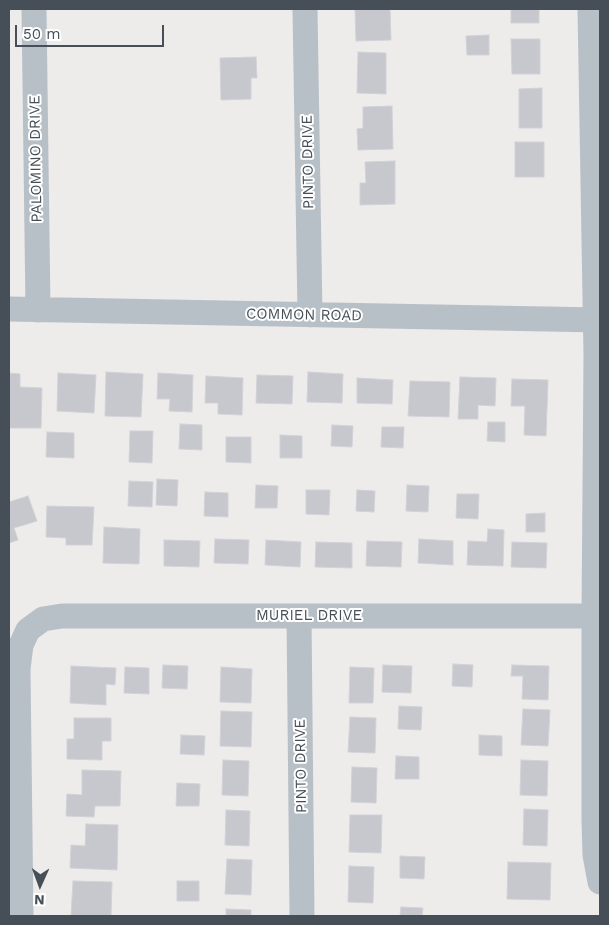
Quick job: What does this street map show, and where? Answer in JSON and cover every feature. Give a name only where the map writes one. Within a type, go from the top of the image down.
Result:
[{"type":"street","name":"PALOMINO DRIVE","points":[[34,9],[38,310]]},
{"type":"street","name":"PINTO DRIVE","points":[[305,9],[310,315]]},
{"type":"street","points":[[590,9],[598,319],[594,616],[594,820],[595,854],[600,882]]},
{"type":"street","name":"COMMON ROAD","points":[[9,309],[598,319]]},
{"type":"street","name":"MURIEL DRIVE","points":[[21,916],[18,669],[21,645],[28,630],[43,619],[62,616],[594,616]]},
{"type":"street","name":"PINTO DRIVE","points":[[299,616],[302,916]]},
{"type":"building","points":[[355,9],[390,9],[391,40],[356,41]]},
{"type":"building","points":[[511,9],[539,9],[539,23],[511,23]]},
{"type":"building","points":[[489,35],[489,55],[467,55],[466,36]]},
{"type":"building","points":[[511,39],[540,39],[540,74],[512,74]]},
{"type":"building","points":[[358,52],[386,53],[386,94],[357,93]]},
{"type":"building","points":[[256,57],[257,78],[251,78],[251,99],[221,100],[220,58]]},
{"type":"building","points":[[542,88],[542,128],[519,128],[519,89]]},
{"type":"building","points":[[392,106],[393,149],[358,150],[357,129],[363,128],[363,107]]},
{"type":"building","points":[[515,142],[544,142],[544,177],[515,177]]},
{"type":"building","points":[[395,161],[395,204],[360,205],[360,183],[366,183],[365,162]]},
{"type":"building","points":[[106,372],[143,374],[141,417],[105,416]]},
{"type":"building","points":[[308,372],[343,374],[342,403],[307,402]]},
{"type":"building","points":[[9,373],[20,374],[20,387],[42,388],[41,428],[9,428]]},
{"type":"building","points":[[58,373],[96,375],[94,413],[57,411]]},
{"type":"building","points":[[158,373],[193,375],[192,412],[169,411],[170,399],[157,399]]},
{"type":"building","points":[[257,375],[293,376],[292,404],[256,403]]},
{"type":"building","points":[[206,376],[243,378],[242,415],[218,414],[218,403],[205,403]]},
{"type":"building","points":[[460,377],[496,378],[495,406],[478,405],[478,419],[458,419]]},
{"type":"building","points":[[357,378],[393,380],[392,404],[357,403]]},
{"type":"building","points":[[512,379],[548,380],[546,436],[524,435],[525,406],[511,406]]},
{"type":"building","points":[[410,381],[450,382],[449,417],[408,416]]},
{"type":"building","points":[[488,422],[505,422],[505,442],[487,441]]},
{"type":"building","points":[[180,424],[202,425],[202,450],[179,449]]},
{"type":"building","points":[[332,425],[353,426],[352,447],[331,446]]},
{"type":"building","points":[[382,427],[404,427],[403,448],[381,447]]},
{"type":"building","points":[[130,431],[153,431],[152,463],[129,462]]},
{"type":"building","points":[[47,432],[74,433],[74,458],[46,457]]},
{"type":"building","points":[[280,435],[302,436],[302,458],[280,458]]},
{"type":"building","points":[[226,437],[251,437],[251,463],[226,462]]},
{"type":"building","points":[[157,479],[178,480],[177,506],[156,505]]},
{"type":"building","points":[[129,481],[153,482],[152,507],[128,506]]},
{"type":"building","points":[[256,485],[278,486],[277,508],[255,508]]},
{"type":"building","points":[[407,485],[429,486],[428,512],[406,511]]},
{"type":"building","points":[[306,490],[330,490],[329,515],[306,514]]},
{"type":"building","points":[[357,490],[375,491],[374,512],[356,511]]},
{"type":"building","points":[[205,492],[228,493],[228,517],[204,516]]},
{"type":"building","points":[[457,494],[479,494],[478,519],[456,518]]},
{"type":"building","points":[[28,496],[37,521],[14,528],[18,540],[9,543],[9,502]]},
{"type":"building","points":[[47,506],[94,507],[92,545],[66,545],[66,538],[46,537]]},
{"type":"building","points":[[545,513],[545,532],[526,532],[526,514]]},
{"type":"building","points":[[104,527],[140,529],[139,564],[103,563]]},
{"type":"building","points":[[488,529],[504,530],[503,566],[467,565],[468,541],[487,542]]},
{"type":"building","points":[[215,539],[249,540],[248,564],[214,563]]},
{"type":"building","points":[[419,539],[453,541],[453,565],[418,563]]},
{"type":"building","points":[[164,540],[200,541],[199,567],[164,566]]},
{"type":"building","points":[[266,540],[301,542],[300,567],[265,565]]},
{"type":"building","points":[[367,541],[402,542],[401,567],[366,566]]},
{"type":"building","points":[[316,542],[352,543],[352,568],[315,567]]},
{"type":"building","points":[[512,542],[547,543],[546,568],[511,567]]},
{"type":"building","points":[[453,664],[473,665],[472,687],[452,686]]},
{"type":"building","points":[[163,665],[188,666],[187,689],[162,688]]},
{"type":"building","points":[[383,665],[412,666],[411,693],[382,692]]},
{"type":"building","points":[[512,665],[549,666],[548,700],[522,699],[523,676],[511,676]]},
{"type":"building","points":[[71,666],[116,668],[115,685],[106,684],[106,705],[70,703]]},
{"type":"building","points":[[125,667],[149,668],[149,694],[124,693]]},
{"type":"building","points":[[221,667],[252,669],[251,703],[220,702]]},
{"type":"building","points":[[350,667],[374,668],[373,703],[349,703]]},
{"type":"building","points":[[399,706],[422,707],[421,730],[398,729]]},
{"type":"building","points":[[523,709],[550,710],[548,746],[521,745]]},
{"type":"building","points":[[221,711],[252,712],[251,747],[220,746]]},
{"type":"building","points":[[350,717],[376,718],[375,753],[348,752]]},
{"type":"building","points":[[74,718],[111,718],[111,741],[102,741],[102,760],[67,759],[67,739],[74,739]]},
{"type":"building","points":[[181,735],[205,736],[204,755],[180,754]]},
{"type":"building","points":[[479,735],[502,736],[502,756],[479,755]]},
{"type":"building","points":[[396,756],[419,757],[419,779],[395,779]]},
{"type":"building","points":[[223,760],[249,761],[248,796],[222,795]]},
{"type":"building","points":[[521,760],[548,761],[547,796],[520,795]]},
{"type":"building","points":[[352,767],[377,768],[376,803],[351,802]]},
{"type":"building","points":[[82,770],[121,771],[120,806],[95,806],[94,817],[66,816],[67,794],[82,795]]},
{"type":"building","points":[[177,783],[200,784],[199,806],[176,806]]},
{"type":"building","points":[[524,809],[548,810],[547,846],[523,845]]},
{"type":"building","points":[[226,810],[250,811],[249,846],[225,845]]},
{"type":"building","points":[[350,815],[382,815],[381,853],[349,852]]},
{"type":"building","points":[[86,824],[118,825],[117,870],[70,868],[71,845],[85,846]]},
{"type":"building","points":[[400,856],[425,857],[424,879],[400,878]]},
{"type":"building","points":[[227,859],[252,860],[251,895],[225,894]]},
{"type":"building","points":[[508,862],[551,863],[550,900],[507,899]]},
{"type":"building","points":[[349,866],[374,867],[373,903],[348,902]]},
{"type":"building","points":[[73,881],[112,882],[111,916],[71,916]]},
{"type":"building","points":[[177,881],[199,881],[199,901],[177,901]]},
{"type":"building","points":[[401,907],[423,908],[422,916],[400,916]]},
{"type":"building","points":[[226,909],[251,910],[251,916],[226,916]]}]
